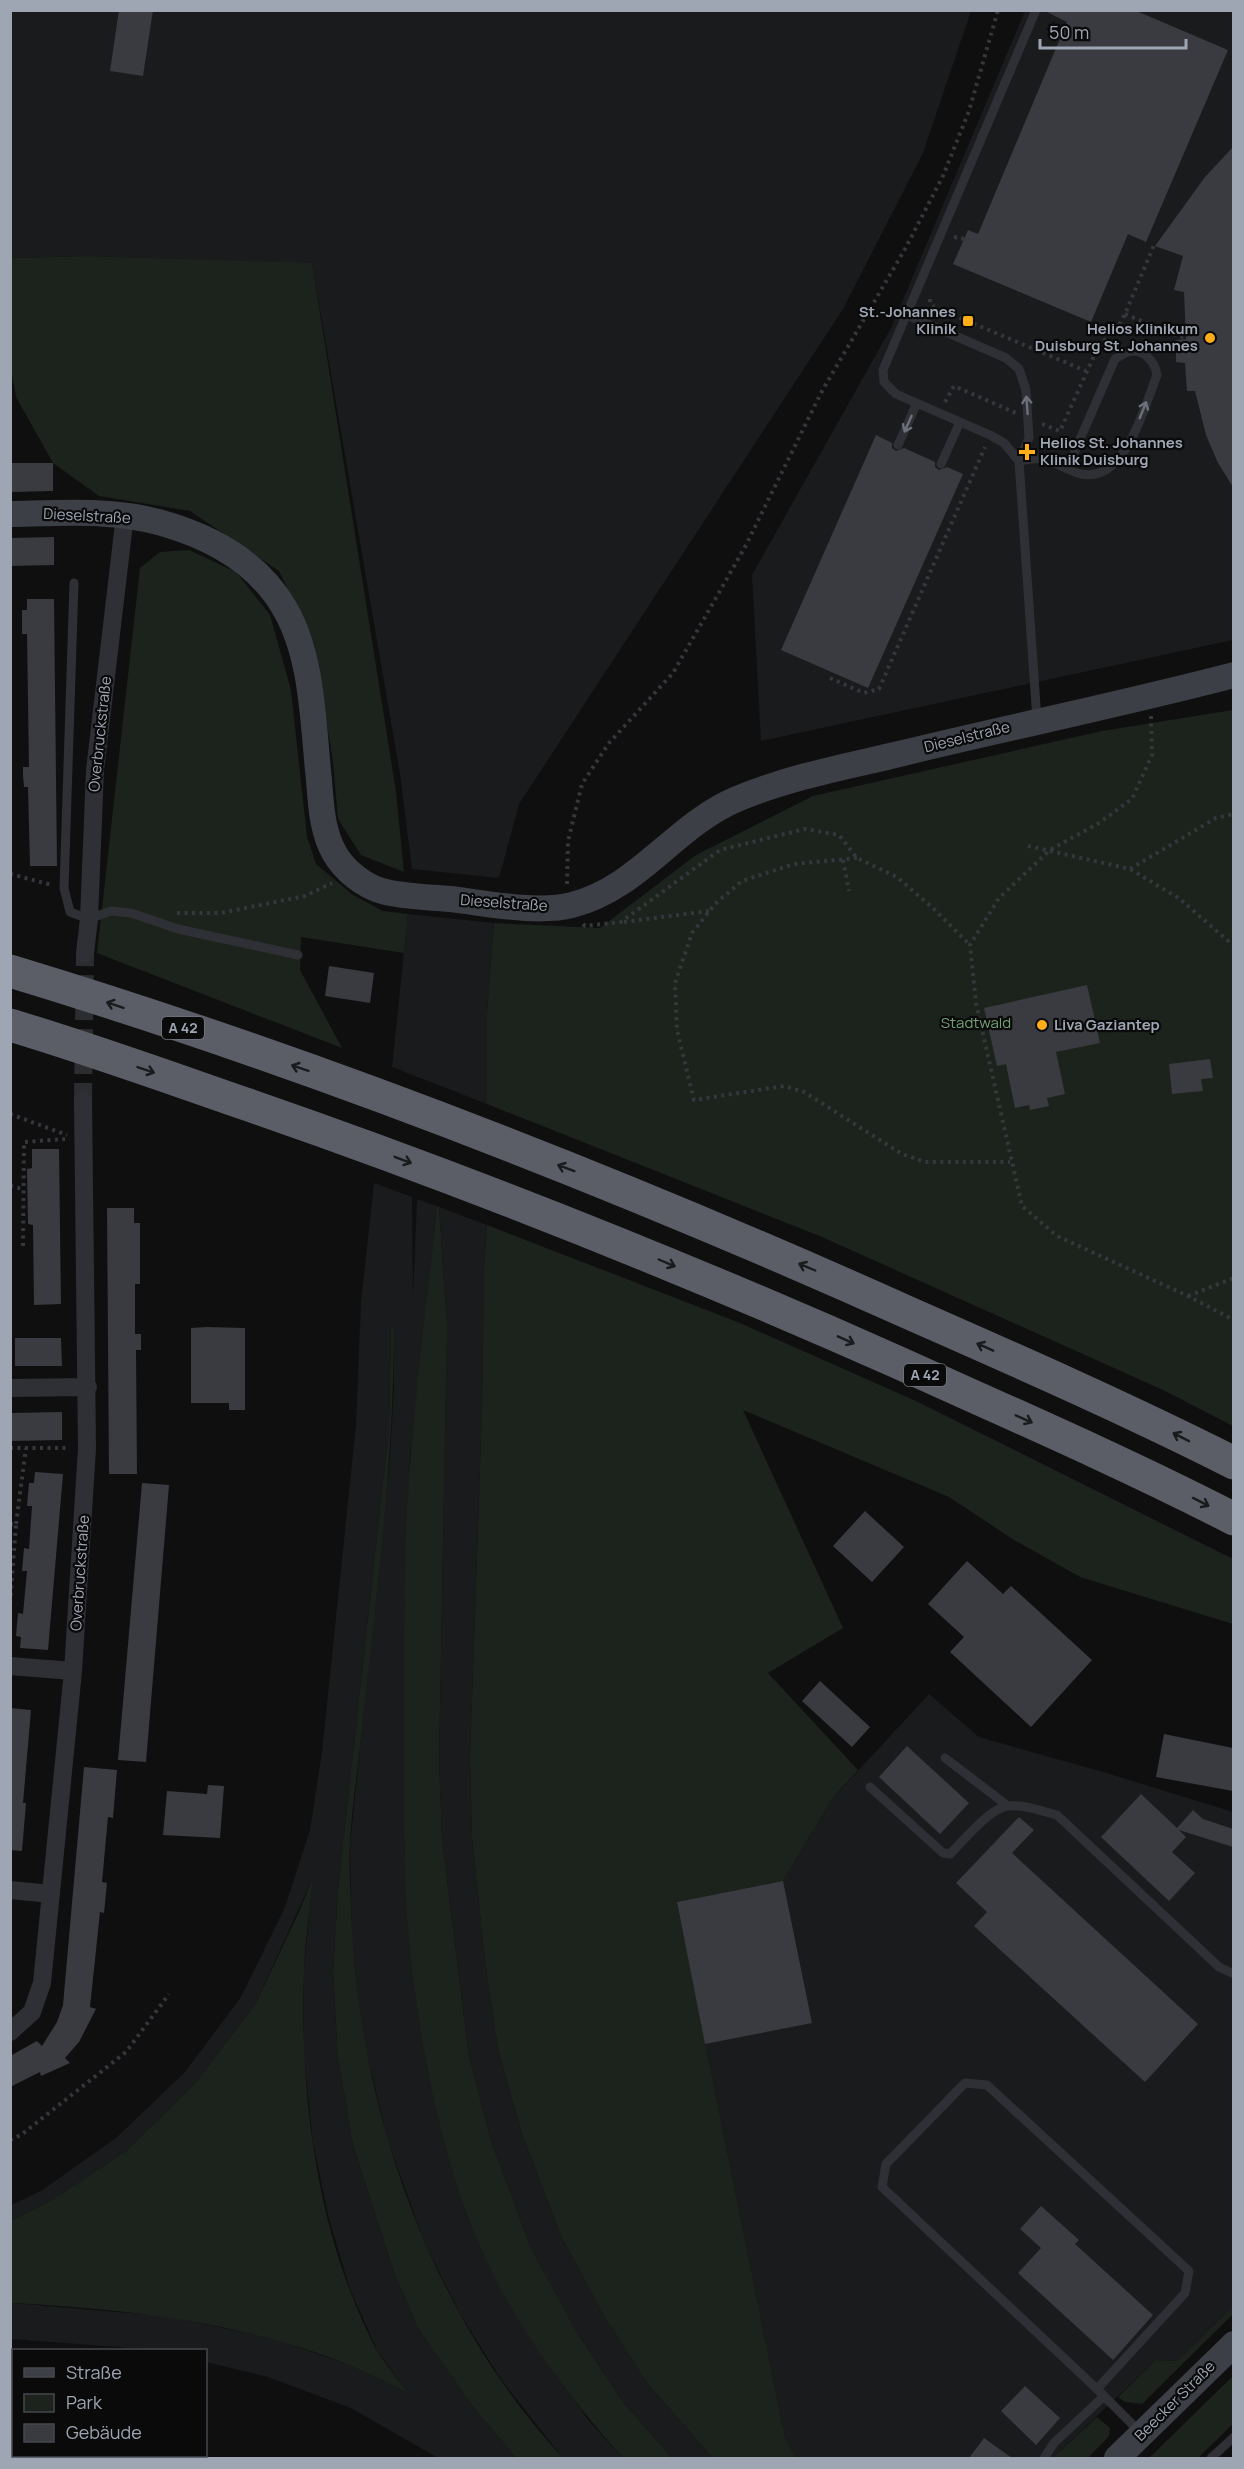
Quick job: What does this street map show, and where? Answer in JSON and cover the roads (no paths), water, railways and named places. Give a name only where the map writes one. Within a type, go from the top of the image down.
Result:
[{"type":"highway","name":"A 42","points":[[10,971],[356,1087],[620,1189],[808,1268],[1151,1421],[1233,1463]]},
{"type":"highway","name":"A 42","points":[[10,1025],[63,1041],[348,1140],[613,1240],[787,1313],[1146,1474],[1233,1519]]},
{"type":"street","name":"Dieselstraße","points":[[10,514],[82,513],[125,516],[160,523],[197,535],[233,554],[256,571],[285,609],[300,647],[310,688],[323,822],[335,855],[368,886],[404,895],[504,905],[566,907],[600,897],[635,873],[698,822],[734,800],[790,780],[1037,720],[1150,697],[1233,675]]},
{"type":"street","name":"Overbruckstraße","points":[[85,953],[89,919],[94,770],[125,516]]},
{"type":"street","name":"Overbruckstraße","points":[[10,2032],[32,2012],[42,1983],[74,1671],[87,1448],[88,1387],[83,1101]]},
{"type":"street","points":[[10,1388],[88,1387]]},
{"type":"street","points":[[10,1666],[74,1671]]},
{"type":"street","points":[[10,1890],[51,1894]]},
{"type":"street","name":"Beecker Straße","points":[[1117,2458],[1233,2344]]},
{"type":"lane","points":[[1019,461],[1004,443],[990,435],[896,394],[885,382],[883,370],[1036,10]]},
{"type":"lane","points":[[907,315],[1006,358],[1019,369],[1026,390],[1029,438],[1019,461],[1037,720]]},
{"type":"lane","points":[[1019,461],[1042,459],[1067,469],[1091,475],[1118,461],[1128,447],[1157,375],[1155,365],[1143,354],[1129,351],[1115,359],[1067,469]]},
{"type":"lane","points":[[898,446],[917,403]]},
{"type":"lane","points":[[941,464],[960,422]]},
{"type":"lane","points":[[74,583],[64,888],[70,912],[89,919],[111,911],[131,913],[178,929],[298,955]]},
{"type":"lane","points":[[945,1758],[1008,1806]]},
{"type":"lane","points":[[870,1787],[943,1853],[950,1854],[997,1809],[1008,1806],[1027,1807],[1057,1815],[1219,1967],[1233,1974]]},
{"type":"lane","points":[[1044,2458],[1054,2442],[1101,2392],[1185,2293],[1189,2271],[987,2085],[964,2084],[886,2164],[882,2187],[1101,2392],[1142,2433]]},
{"type":"lane","points":[[1211,2458],[1233,2437]]},
{"type":"tunnel","points":[[83,1101],[85,953]]},
{"type":"place","name":"St.-Johannes Klinik","points":[[968,321]]},
{"type":"place","name":"Helios Klinikum Duisburg St. Johannes","points":[[1210,338]]},
{"type":"place","name":"Helios St. Johannes Klinik Duisburg","points":[[1027,452]]},
{"type":"place","name":"Liva Gaziantep","points":[[1042,1025]]},
{"type":"park label","name":"Stadtwald","points":[[976,1023]]}]
